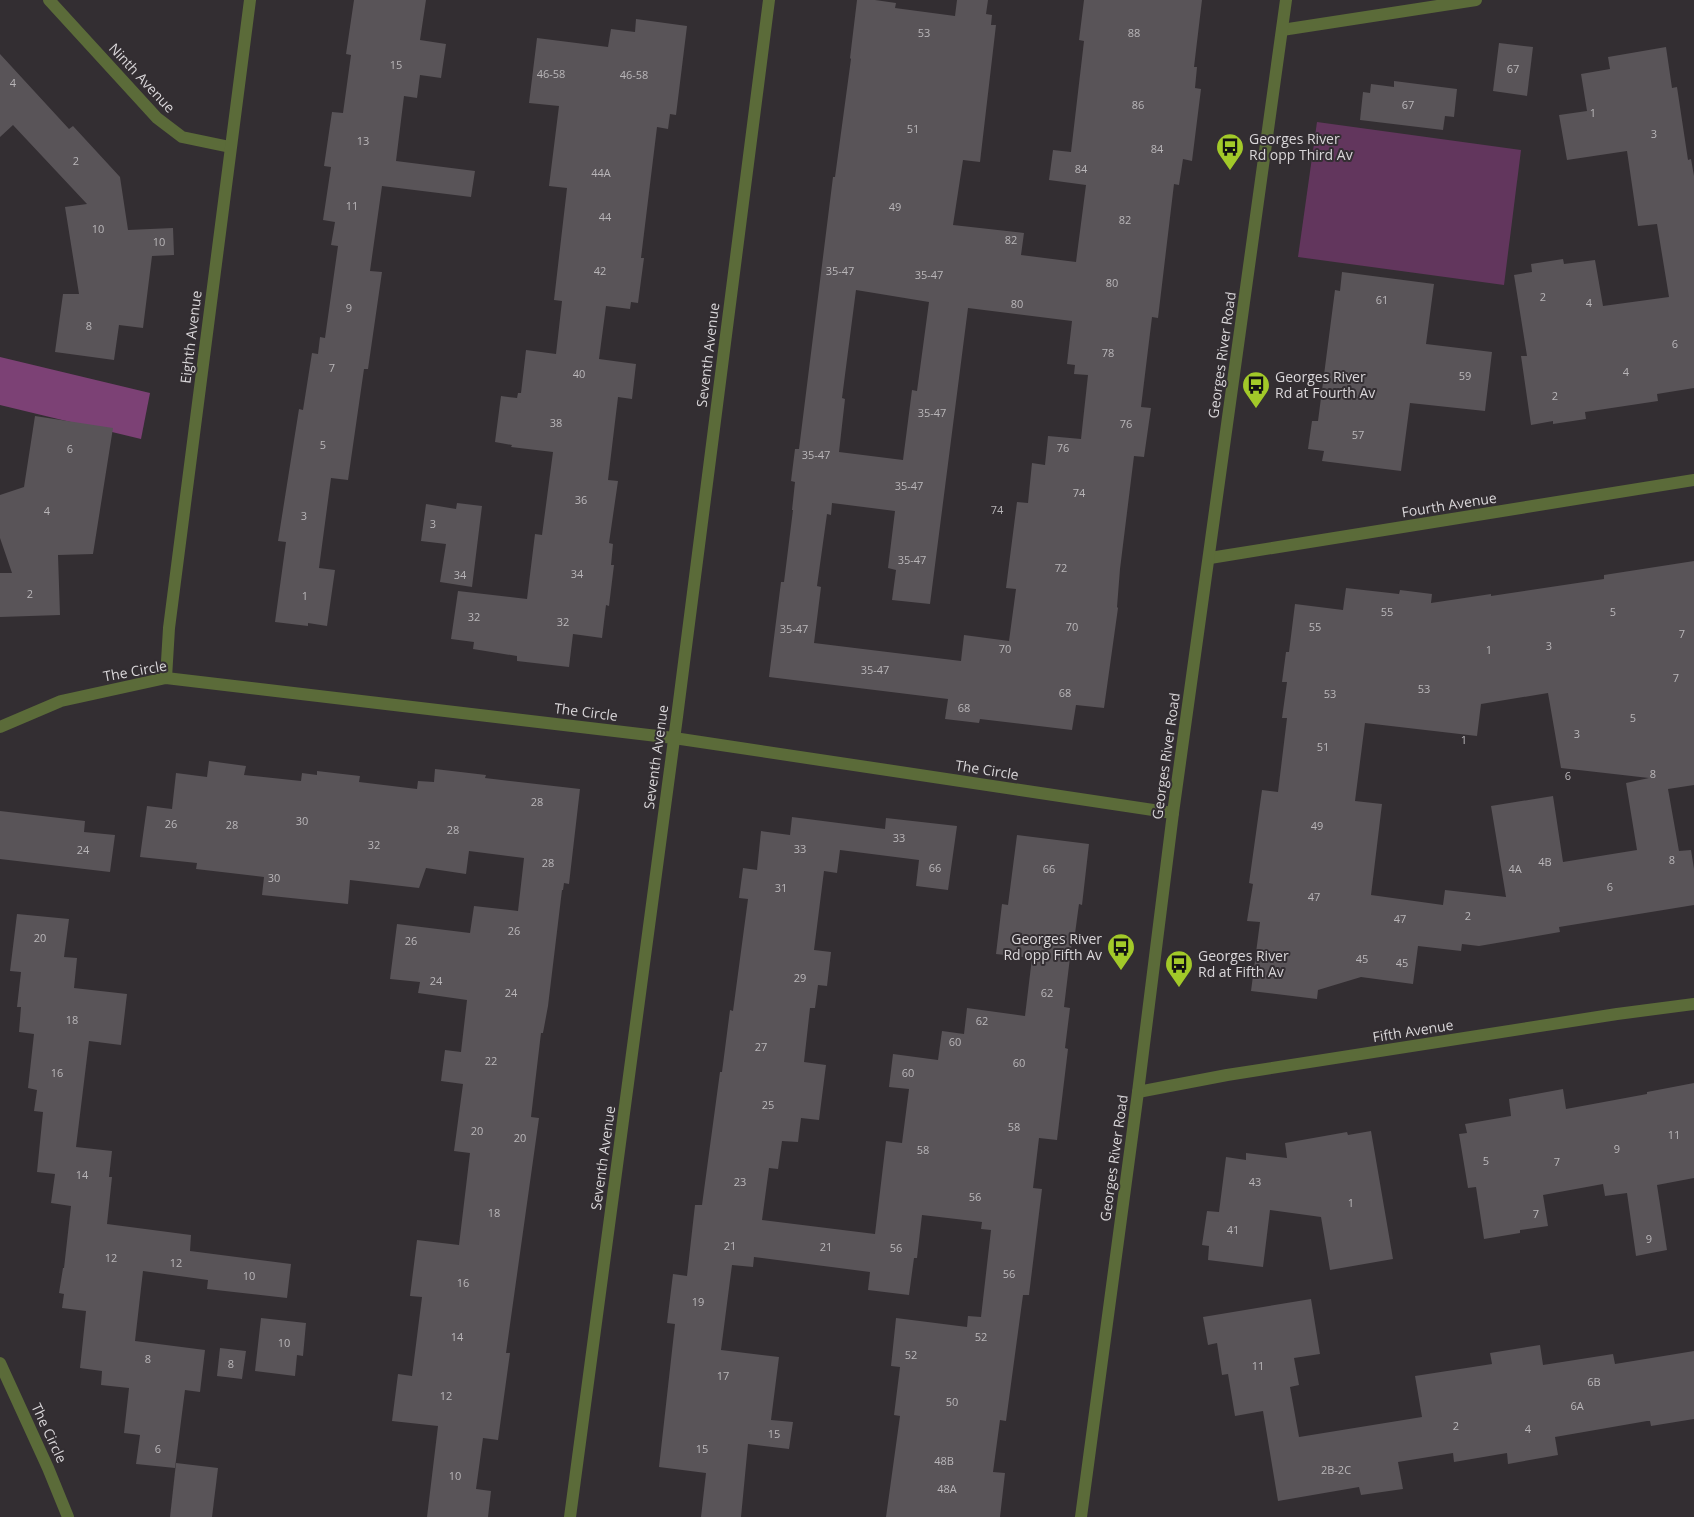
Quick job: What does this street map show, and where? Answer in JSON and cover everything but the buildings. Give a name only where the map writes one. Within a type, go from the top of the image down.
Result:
[{"type":"street","name":"Ninth Avenue","points":[[49,0],[157,118],[171,130],[182,137],[230,147]]},
{"type":"street","name":"Eighth Avenue","points":[[166,678],[169,628],[250,0]]},
{"type":"street","name":"Seventh Avenue","points":[[570,1517],[674,738],[769,0]]},
{"type":"street","name":"Georges River Road","points":[[1082,1517],[1173,813],[1210,558],[1286,0]]},
{"type":"street","points":[[1282,30],[1476,0]]},
{"type":"street","name":"Fourth Avenue","points":[[1210,558],[1694,480]]},
{"type":"street","name":"The Circle","points":[[0,727],[61,701],[166,678],[674,738],[1173,813]]},
{"type":"street","name":"Fifth Avenue","points":[[1138,1092],[1218,1077],[1617,1014],[1694,1004]]},
{"type":"street","name":"The Circle","points":[[0,1362],[68,1517]]},
{"type":"shaded area","points":[[1317,122],[1521,150],[1504,285],[1298,257]]},
{"type":"shaded area","points":[[0,357],[150,393],[141,439],[0,405]]},
{"type":"place","name":"Georges River Rd opp Third Av","points":[[1230,171]]},
{"type":"place","name":"Georges River Rd at Fourth Av","points":[[1256,409]]},
{"type":"place","name":"Georges River Rd opp Fifth Av","points":[[1121,971]]},
{"type":"place","name":"Georges River Rd at Fifth Av","points":[[1179,988]]}]
